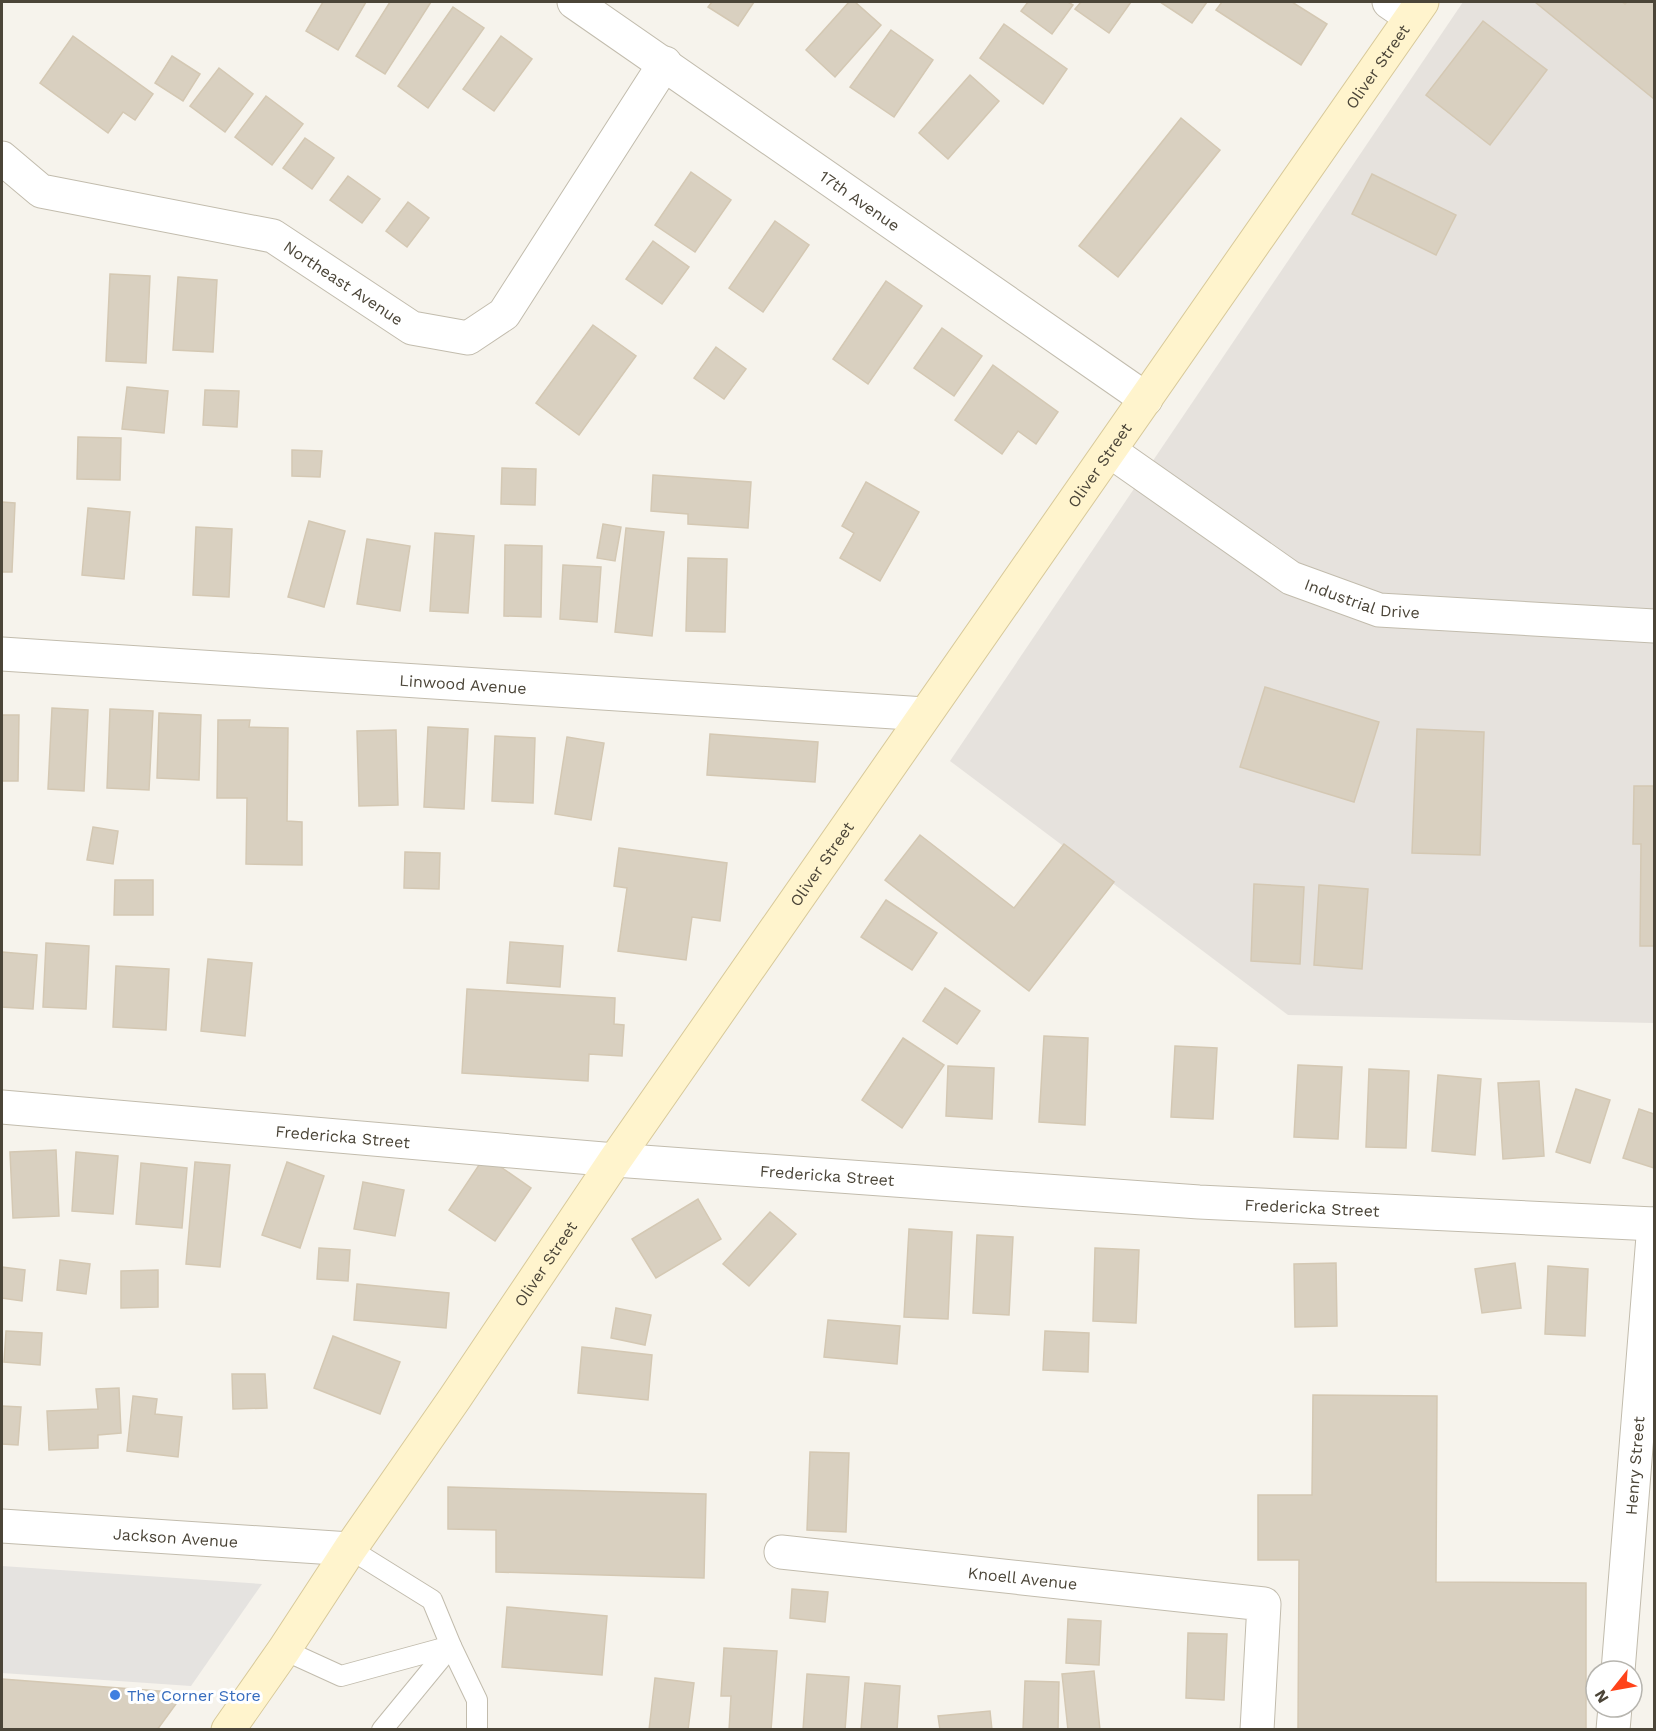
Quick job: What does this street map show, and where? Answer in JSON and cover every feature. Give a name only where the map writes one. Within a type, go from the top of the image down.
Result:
[{"type":"main road","name":"Oliver Street","points":[[228,1730],[615,1160],[924,714],[1146,399],[1407,7]]},
{"type":"street","name":"17th Avenue","points":[[574,2],[1146,399]]},
{"type":"street","name":"Northeast Avenue","points":[[2,158],[41,191],[273,236],[412,328],[468,338],[504,314],[665,63]]},
{"type":"street","name":"Industrial Drive","points":[[1110,451],[1291,578],[1380,610],[1654,626]]},
{"type":"street","name":"Linwood Avenue","points":[[2,654],[924,714]]},
{"type":"street","name":"Fredericka Street","points":[[2,1107],[615,1160],[1199,1202],[1654,1224]]},
{"type":"street","name":"Henry Street","points":[[1619,1659],[1654,1224]]},
{"type":"street","name":"Jackson Avenue","points":[[2,1526],[350,1548]]},
{"type":"street","name":"Knoell Avenue","points":[[781,1552],[1264,1604],[1257,1730]]},
{"type":"lane","points":[[350,1548],[432,1600],[477,1700],[477,1730]]},
{"type":"lane","points":[[284,1650],[341,1676],[451,1646]]},
{"type":"lane","points":[[382,1730],[451,1646]]},
{"type":"shaded area","points":[[1463,2],[1654,2],[1654,1023],[1288,1015],[950,761]]},
{"type":"shaded area","points":[[2,1566],[262,1584],[191,1686],[2,1673]]},
{"type":"building","points":[[323,2],[366,2],[338,50],[306,31]]},
{"type":"building","points":[[390,2],[431,2],[385,74],[356,56]]},
{"type":"building","points":[[712,2],[754,2],[738,26],[708,7]]},
{"type":"building","points":[[849,2],[855,2],[881,25],[835,77],[806,50]]},
{"type":"building","points":[[1028,2],[1068,2],[1073,5],[1052,34],[1021,11]]},
{"type":"building","points":[[1081,2],[1131,2],[1109,33],[1075,9]]},
{"type":"building","points":[[1160,2],[1207,2],[1192,23]]},
{"type":"building","points":[[1222,2],[1292,2],[1327,24],[1301,65],[1216,10]]},
{"type":"building","points":[[1535,2],[1622,2],[1625,4],[1627,2],[1654,2],[1654,99]]},
{"type":"building","points":[[453,7],[484,28],[428,108],[398,86]]},
{"type":"building","points":[[1483,21],[1547,70],[1490,145],[1426,95]]},
{"type":"building","points":[[1004,24],[1067,69],[1043,104],[980,58]]},
{"type":"building","points":[[891,30],[933,60],[894,117],[850,87]]},
{"type":"building","points":[[73,36],[153,94],[135,120],[123,112],[108,133],[40,83]]},
{"type":"building","points":[[501,36],[532,59],[494,111],[463,89]]},
{"type":"building","points":[[172,56],[200,74],[183,101],[155,83]]},
{"type":"building","points":[[219,68],[253,94],[225,132],[190,106]]},
{"type":"building","points":[[970,75],[999,101],[948,159],[919,133]]},
{"type":"building","points":[[266,96],[303,124],[272,165],[235,137]]},
{"type":"building","points":[[1181,118],[1220,150],[1118,277],[1079,246]]},
{"type":"building","points":[[305,138],[334,158],[312,189],[283,168]]},
{"type":"building","points":[[691,172],[731,200],[695,252],[655,225]]},
{"type":"building","points":[[1372,174],[1456,215],[1436,255],[1352,214]]},
{"type":"building","points":[[348,176],[380,199],[362,223],[330,200]]},
{"type":"building","points":[[408,202],[429,218],[407,247],[386,231]]},
{"type":"building","points":[[775,221],[809,245],[763,312],[729,288]]},
{"type":"building","points":[[653,241],[689,267],[662,304],[626,279]]},
{"type":"building","points":[[110,274],[150,276],[146,363],[106,361]]},
{"type":"building","points":[[178,277],[217,280],[213,352],[173,350]]},
{"type":"building","points":[[886,281],[922,306],[868,384],[833,359]]},
{"type":"building","points":[[593,325],[636,356],[579,435],[536,403]]},
{"type":"building","points":[[942,328],[982,356],[954,396],[914,368]]},
{"type":"building","points":[[716,347],[746,369],[724,399],[694,378]]},
{"type":"building","points":[[993,365],[1058,412],[1036,444],[1018,431],[1002,454],[955,420]]},
{"type":"building","points":[[127,387],[168,391],[164,433],[122,429]]},
{"type":"building","points":[[205,390],[239,391],[237,427],[203,425]]},
{"type":"building","points":[[78,437],[121,438],[120,480],[77,479]]},
{"type":"building","points":[[292,450],[322,451],[320,477],[292,476]]},
{"type":"building","points":[[502,468],[536,469],[535,505],[501,504]]},
{"type":"building","points":[[653,475],[751,482],[748,528],[688,524],[688,514],[651,511]]},
{"type":"building","points":[[866,482],[919,512],[880,581],[840,558],[854,533],[842,526]]},
{"type":"building","points":[[2,502],[15,503],[12,572],[2,572]]},
{"type":"building","points":[[88,508],[130,512],[124,579],[82,575]]},
{"type":"building","points":[[309,521],[345,531],[324,607],[288,597]]},
{"type":"building","points":[[603,524],[621,527],[615,561],[597,558]]},
{"type":"building","points":[[196,527],[232,529],[229,597],[193,595]]},
{"type":"building","points":[[626,528],[664,532],[652,636],[615,632]]},
{"type":"building","points":[[435,533],[474,536],[468,613],[430,611]]},
{"type":"building","points":[[367,539],[410,546],[400,611],[357,604]]},
{"type":"building","points":[[505,545],[542,546],[541,617],[504,616]]},
{"type":"building","points":[[688,558],[727,559],[725,632],[686,631]]},
{"type":"building","points":[[563,565],[601,567],[597,622],[560,619]]},
{"type":"building","points":[[1265,687],[1379,722],[1354,802],[1240,767]]},
{"type":"building","points":[[52,708],[88,710],[84,791],[48,789]]},
{"type":"building","points":[[110,709],[153,711],[149,790],[107,788]]},
{"type":"building","points":[[159,713],[201,715],[199,780],[157,778]]},
{"type":"building","points":[[2,715],[19,715],[18,781],[2,781]]},
{"type":"building","points":[[218,720],[250,720],[249,727],[288,728],[287,821],[302,822],[302,865],[246,864],[247,798],[217,798]]},
{"type":"building","points":[[428,727],[468,729],[464,809],[424,807]]},
{"type":"building","points":[[1417,729],[1484,732],[1480,855],[1412,853]]},
{"type":"building","points":[[396,730],[398,805],[359,806],[357,731]]},
{"type":"building","points":[[710,734],[818,742],[815,782],[707,775]]},
{"type":"building","points":[[495,736],[535,738],[533,803],[492,801]]},
{"type":"building","points":[[567,737],[604,743],[591,820],[555,814]]},
{"type":"building","points":[[1634,786],[1654,786],[1654,946],[1640,946],[1641,844],[1633,844]]},
{"type":"building","points":[[93,827],[118,831],[113,864],[87,860]]},
{"type":"building","points":[[920,835],[1014,908],[1064,844],[1114,882],[1029,991],[885,880]]},
{"type":"building","points":[[619,848],[727,863],[720,921],[692,917],[686,960],[618,951],[627,888],[614,886]]},
{"type":"building","points":[[405,852],[440,853],[439,889],[404,888]]},
{"type":"building","points":[[115,880],[153,880],[153,915],[114,915]]},
{"type":"building","points":[[1254,884],[1304,887],[1300,964],[1251,961]]},
{"type":"building","points":[[1319,885],[1368,889],[1362,969],[1314,965]]},
{"type":"building","points":[[886,900],[937,933],[912,970],[861,937]]},
{"type":"building","points":[[510,942],[563,946],[560,987],[507,983]]},
{"type":"building","points":[[46,943],[89,946],[86,1009],[43,1007]]},
{"type":"building","points":[[2,952],[37,955],[33,1009],[2,1007]]},
{"type":"building","points":[[208,959],[252,963],[245,1036],[201,1031]]},
{"type":"building","points":[[116,966],[169,969],[166,1030],[113,1027]]},
{"type":"building","points":[[945,988],[980,1011],[957,1044],[923,1021]]},
{"type":"building","points":[[467,989],[615,998],[614,1024],[624,1025],[622,1056],[589,1054],[588,1081],[462,1073]]},
{"type":"building","points":[[1044,1036],[1088,1038],[1085,1125],[1039,1122]]},
{"type":"building","points":[[903,1038],[944,1065],[902,1128],[862,1100]]},
{"type":"building","points":[[1175,1046],[1217,1048],[1213,1119],[1171,1117]]},
{"type":"building","points":[[1298,1065],[1342,1067],[1338,1139],[1294,1137]]},
{"type":"building","points":[[948,1066],[994,1068],[992,1119],[946,1116]]},
{"type":"building","points":[[1369,1069],[1409,1071],[1406,1148],[1366,1147]]},
{"type":"building","points":[[1438,1075],[1481,1079],[1475,1155],[1432,1151]]},
{"type":"building","points":[[1539,1081],[1544,1156],[1503,1159],[1498,1083]]},
{"type":"building","points":[[1576,1089],[1610,1100],[1590,1163],[1556,1152]]},
{"type":"building","points":[[1639,1109],[1654,1114],[1654,1168],[1623,1158]]},
{"type":"building","points":[[56,1150],[59,1216],[13,1218],[10,1152]]},
{"type":"building","points":[[76,1152],[118,1156],[113,1214],[72,1211]]},
{"type":"building","points":[[485,1156],[531,1188],[495,1241],[449,1210]]},
{"type":"building","points":[[195,1162],[230,1165],[220,1267],[186,1264]]},
{"type":"building","points":[[287,1162],[324,1176],[300,1248],[262,1235]]},
{"type":"building","points":[[141,1163],[187,1168],[182,1228],[136,1224]]},
{"type":"building","points":[[363,1182],[404,1190],[395,1236],[354,1229]]},
{"type":"building","points":[[698,1199],[721,1239],[656,1278],[632,1239]]},
{"type":"building","points":[[770,1212],[796,1234],[749,1286],[723,1264]]},
{"type":"building","points":[[909,1229],[952,1232],[948,1319],[904,1317]]},
{"type":"building","points":[[977,1235],[1013,1237],[1009,1315],[973,1313]]},
{"type":"building","points":[[319,1248],[350,1250],[348,1281],[317,1279]]},
{"type":"building","points":[[1095,1248],[1139,1250],[1136,1323],[1093,1321]]},
{"type":"building","points":[[60,1260],[90,1264],[86,1294],[57,1290]]},
{"type":"building","points":[[1336,1263],[1337,1326],[1295,1327],[1294,1264]]},
{"type":"building","points":[[1515,1263],[1521,1308],[1482,1313],[1475,1269]]},
{"type":"building","points":[[1548,1266],[1588,1269],[1585,1336],[1545,1334]]},
{"type":"building","points":[[2,1267],[25,1270],[22,1301],[2,1298]]},
{"type":"building","points":[[158,1270],[158,1307],[121,1308],[121,1271]]},
{"type":"building","points":[[357,1284],[449,1293],[446,1328],[354,1320]]},
{"type":"building","points":[[616,1308],[651,1315],[645,1345],[611,1338]]},
{"type":"building","points":[[828,1320],[900,1326],[897,1364],[824,1357]]},
{"type":"building","points":[[6,1331],[42,1333],[40,1365],[4,1362]]},
{"type":"building","points":[[1045,1331],[1089,1333],[1088,1372],[1043,1370]]},
{"type":"building","points":[[333,1336],[400,1362],[380,1414],[314,1388]]},
{"type":"building","points":[[582,1347],[652,1355],[648,1400],[578,1393]]},
{"type":"building","points":[[232,1374],[265,1374],[267,1408],[233,1409]]},
{"type":"building","points":[[119,1388],[121,1433],[98,1435],[98,1448],[49,1450],[47,1411],[98,1409],[96,1389]]},
{"type":"building","points":[[1313,1395],[1437,1396],[1436,1582],[1586,1583],[1584,1719],[1586,1719],[1586,1730],[1298,1730],[1299,1560],[1258,1560],[1258,1495],[1312,1495]]},
{"type":"building","points":[[133,1396],[157,1399],[155,1414],[182,1417],[178,1457],[127,1451]]},
{"type":"building","points":[[2,1406],[21,1407],[18,1445],[2,1444]]},
{"type":"building","points":[[810,1452],[849,1453],[846,1532],[807,1530]]},
{"type":"building","points":[[448,1487],[706,1494],[704,1578],[496,1572],[496,1530],[448,1529]]},
{"type":"building","points":[[792,1589],[828,1592],[825,1622],[790,1618]]},
{"type":"building","points":[[507,1607],[607,1616],[602,1675],[502,1667]]},
{"type":"building","points":[[1068,1619],[1101,1621],[1099,1665],[1066,1663]]},
{"type":"building","points":[[1188,1633],[1227,1634],[1224,1700],[1186,1698]]},
{"type":"building","points":[[724,1648],[777,1651],[771,1730],[729,1730],[731,1696],[721,1696]]},
{"type":"building","points":[[1094,1671],[1100,1730],[1068,1730],[1062,1674]]},
{"type":"building","points":[[807,1674],[849,1677],[845,1730],[803,1730]]},
{"type":"building","points":[[655,1678],[694,1683],[688,1730],[649,1730]]},
{"type":"building","points":[[2,1679],[184,1693],[157,1730],[2,1730]]},
{"type":"building","points":[[1025,1681],[1059,1682],[1058,1730],[1023,1730]]},
{"type":"building","points":[[865,1683],[900,1686],[897,1730],[861,1730]]},
{"type":"building","points":[[990,1711],[992,1730],[940,1730],[938,1716]]},
{"type":"place","name":"The Corner Store","points":[[115,1695]]}]
